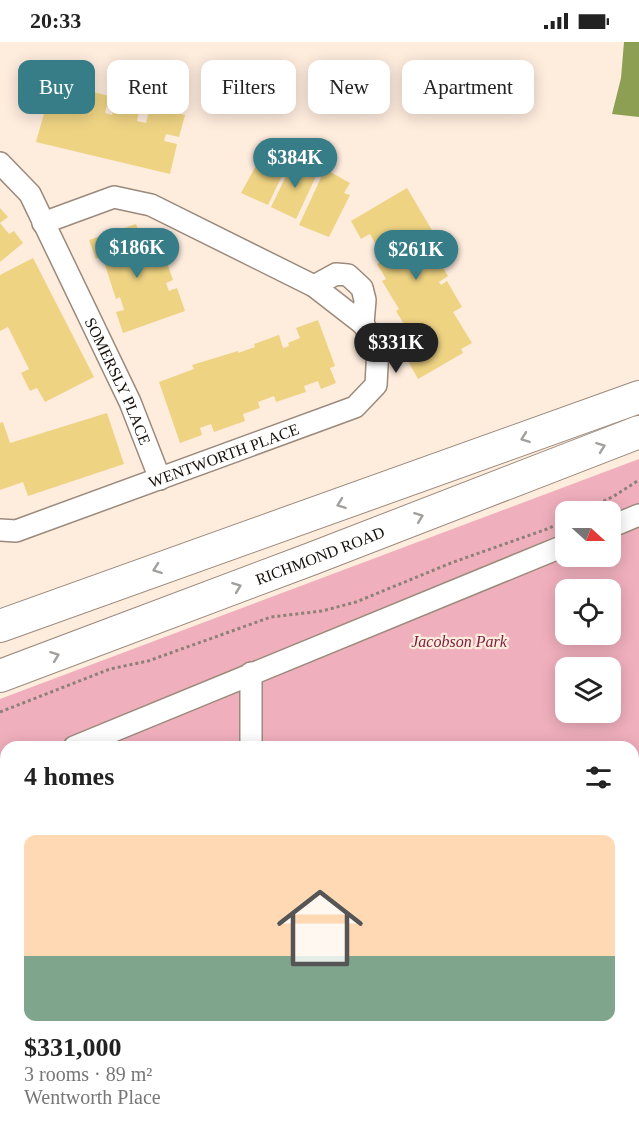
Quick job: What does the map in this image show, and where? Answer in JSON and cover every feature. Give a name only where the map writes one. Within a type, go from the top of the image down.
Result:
[{"type":"highway","points":[[0,626],[639,397]]},
{"type":"highway","name":"RICHMOND ROAD","points":[[0,676],[639,432]]},
{"type":"street","name":"SOMERSLY PLACE","points":[[0,163],[30,194],[130,402],[160,479]]},
{"type":"street","name":"WENTWORTH PLACE","points":[[0,530],[16,531],[355,407],[376,385],[378,348],[363,324],[314,286],[151,205],[114,197],[44,223]]},
{"type":"street","points":[[314,286],[336,274],[348,275],[362,288],[365,300],[363,324]]},
{"type":"street","points":[[621,522],[639,515]]},
{"type":"street","points":[[88,741],[555,549]]},
{"type":"street","points":[[251,673],[251,741]]},
{"type":"path","points":[[604,501],[639,480]]},
{"type":"path","points":[[0,712],[110,669],[148,661],[271,617],[322,611],[356,602],[451,563],[555,525]]},
{"type":"green space","name":"Jacobson Park","points":[[639,459],[639,741],[0,741],[0,699]]},
{"type":"shaded area","points":[[624,42],[639,42],[639,117],[612,114],[621,78]]},
{"type":"building","points":[[95,92],[107,95],[105,113],[107,114],[138,114],[137,121],[146,123],[148,114],[185,115],[179,137],[166,134],[164,141],[177,144],[170,174],[36,142],[44,114],[95,114]]},
{"type":"building","points":[[268,144],[292,155],[268,205],[241,193]]},
{"type":"building","points":[[295,158],[319,170],[296,219],[271,207]]},
{"type":"building","points":[[325,169],[350,183],[344,193],[350,195],[329,237],[299,225]]},
{"type":"building","points":[[407,188],[442,247],[434,252],[448,276],[439,282],[441,285],[447,281],[462,307],[453,312],[472,343],[461,349],[463,353],[418,379],[408,361],[415,357],[407,343],[413,339],[396,311],[399,309],[382,281],[386,279],[377,264],[384,260],[370,234],[361,239],[351,221]]},
{"type":"building","points":[[0,208],[8,217],[0,223]]},
{"type":"building","points":[[0,223],[9,234],[14,231],[23,243],[0,262]]},
{"type":"building","points":[[136,224],[148,257],[163,251],[173,280],[166,283],[169,291],[177,288],[185,311],[123,333],[116,312],[124,310],[120,297],[116,299],[102,256],[96,259],[89,240]]},
{"type":"building","points":[[33,258],[94,377],[45,402],[37,388],[30,391],[21,373],[29,369],[8,327],[0,331],[0,275]]},
{"type":"building","points":[[318,320],[335,366],[330,368],[336,383],[321,389],[318,381],[304,386],[306,392],[276,402],[274,396],[258,402],[260,408],[243,414],[245,421],[214,432],[211,424],[200,428],[202,435],[180,443],[159,382],[194,369],[192,365],[238,351],[238,353],[255,347],[254,344],[279,335],[283,348],[289,346],[288,343],[300,338],[296,328]]},
{"type":"building","points":[[107,413],[124,464],[28,496],[23,482],[0,490],[0,423],[3,422],[10,443]]}]
